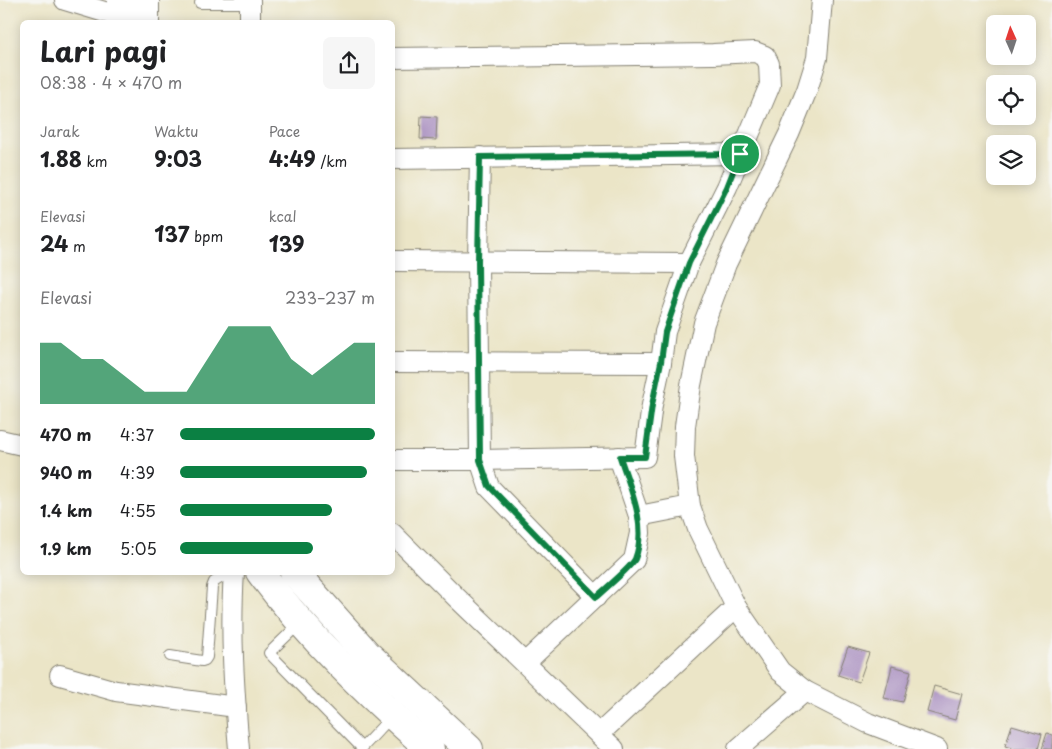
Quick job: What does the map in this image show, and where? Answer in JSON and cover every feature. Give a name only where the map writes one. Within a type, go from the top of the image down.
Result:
[{"type":"main road","points":[[127,15],[144,0]]},
{"type":"main road","points":[[262,575],[301,622],[352,676],[392,716],[430,749]]},
{"type":"main road","points":[[297,575],[367,654],[469,749]]},
{"type":"street","points":[[65,0],[127,15]]},
{"type":"street","points":[[822,0],[817,58],[807,90],[789,134],[726,264],[704,323],[691,385],[685,426],[684,456],[690,506],[698,529],[736,607],[780,672],[804,691],[868,724],[937,749]]},
{"type":"street","points":[[395,58],[755,52],[765,56],[769,64],[770,85],[727,187],[689,263],[665,332],[645,457],[395,460]]},
{"type":"street","points":[[395,158],[740,154]]},
{"type":"street","points":[[480,157],[478,262],[480,460],[489,486],[596,597]]},
{"type":"street","points":[[395,261],[689,263]]},
{"type":"street","points":[[395,362],[661,362]]},
{"type":"street","points":[[0,440],[20,445]]},
{"type":"street","points":[[525,663],[634,560],[640,533],[639,516],[620,457]]},
{"type":"street","points":[[639,516],[690,506]]},
{"type":"street","points":[[395,536],[614,749]]},
{"type":"street","points":[[234,575],[236,707],[239,749]]},
{"type":"street","points":[[599,734],[736,607]]},
{"type":"street","points":[[60,675],[116,691],[236,707]]},
{"type":"street","points":[[738,749],[804,691]]},
{"type":"lane","points":[[200,3],[250,9]]},
{"type":"lane","points":[[170,656],[205,660],[207,657],[212,587],[214,582],[225,575]]},
{"type":"lane","points":[[301,622],[269,653],[362,748],[392,716]]},
{"type":"building","points":[[421,116],[437,117],[436,140],[420,139]]},
{"type":"building","points":[[848,647],[869,653],[859,682],[838,675]]},
{"type":"building","points":[[892,666],[911,671],[903,702],[884,698]]},
{"type":"building","points":[[934,686],[962,694],[955,720],[927,712]]},
{"type":"building","points":[[1012,725],[1042,734],[1038,749],[1015,749],[1005,746]]},
{"type":"building","points":[[1047,733],[1052,735],[1052,749],[1042,749]]},
{"type":"route","points":[[740,154],[710,224],[689,263],[665,332],[645,457],[620,457],[639,516],[640,533],[634,560],[596,597],[489,486],[480,460],[478,363],[480,157],[740,154]]}]
